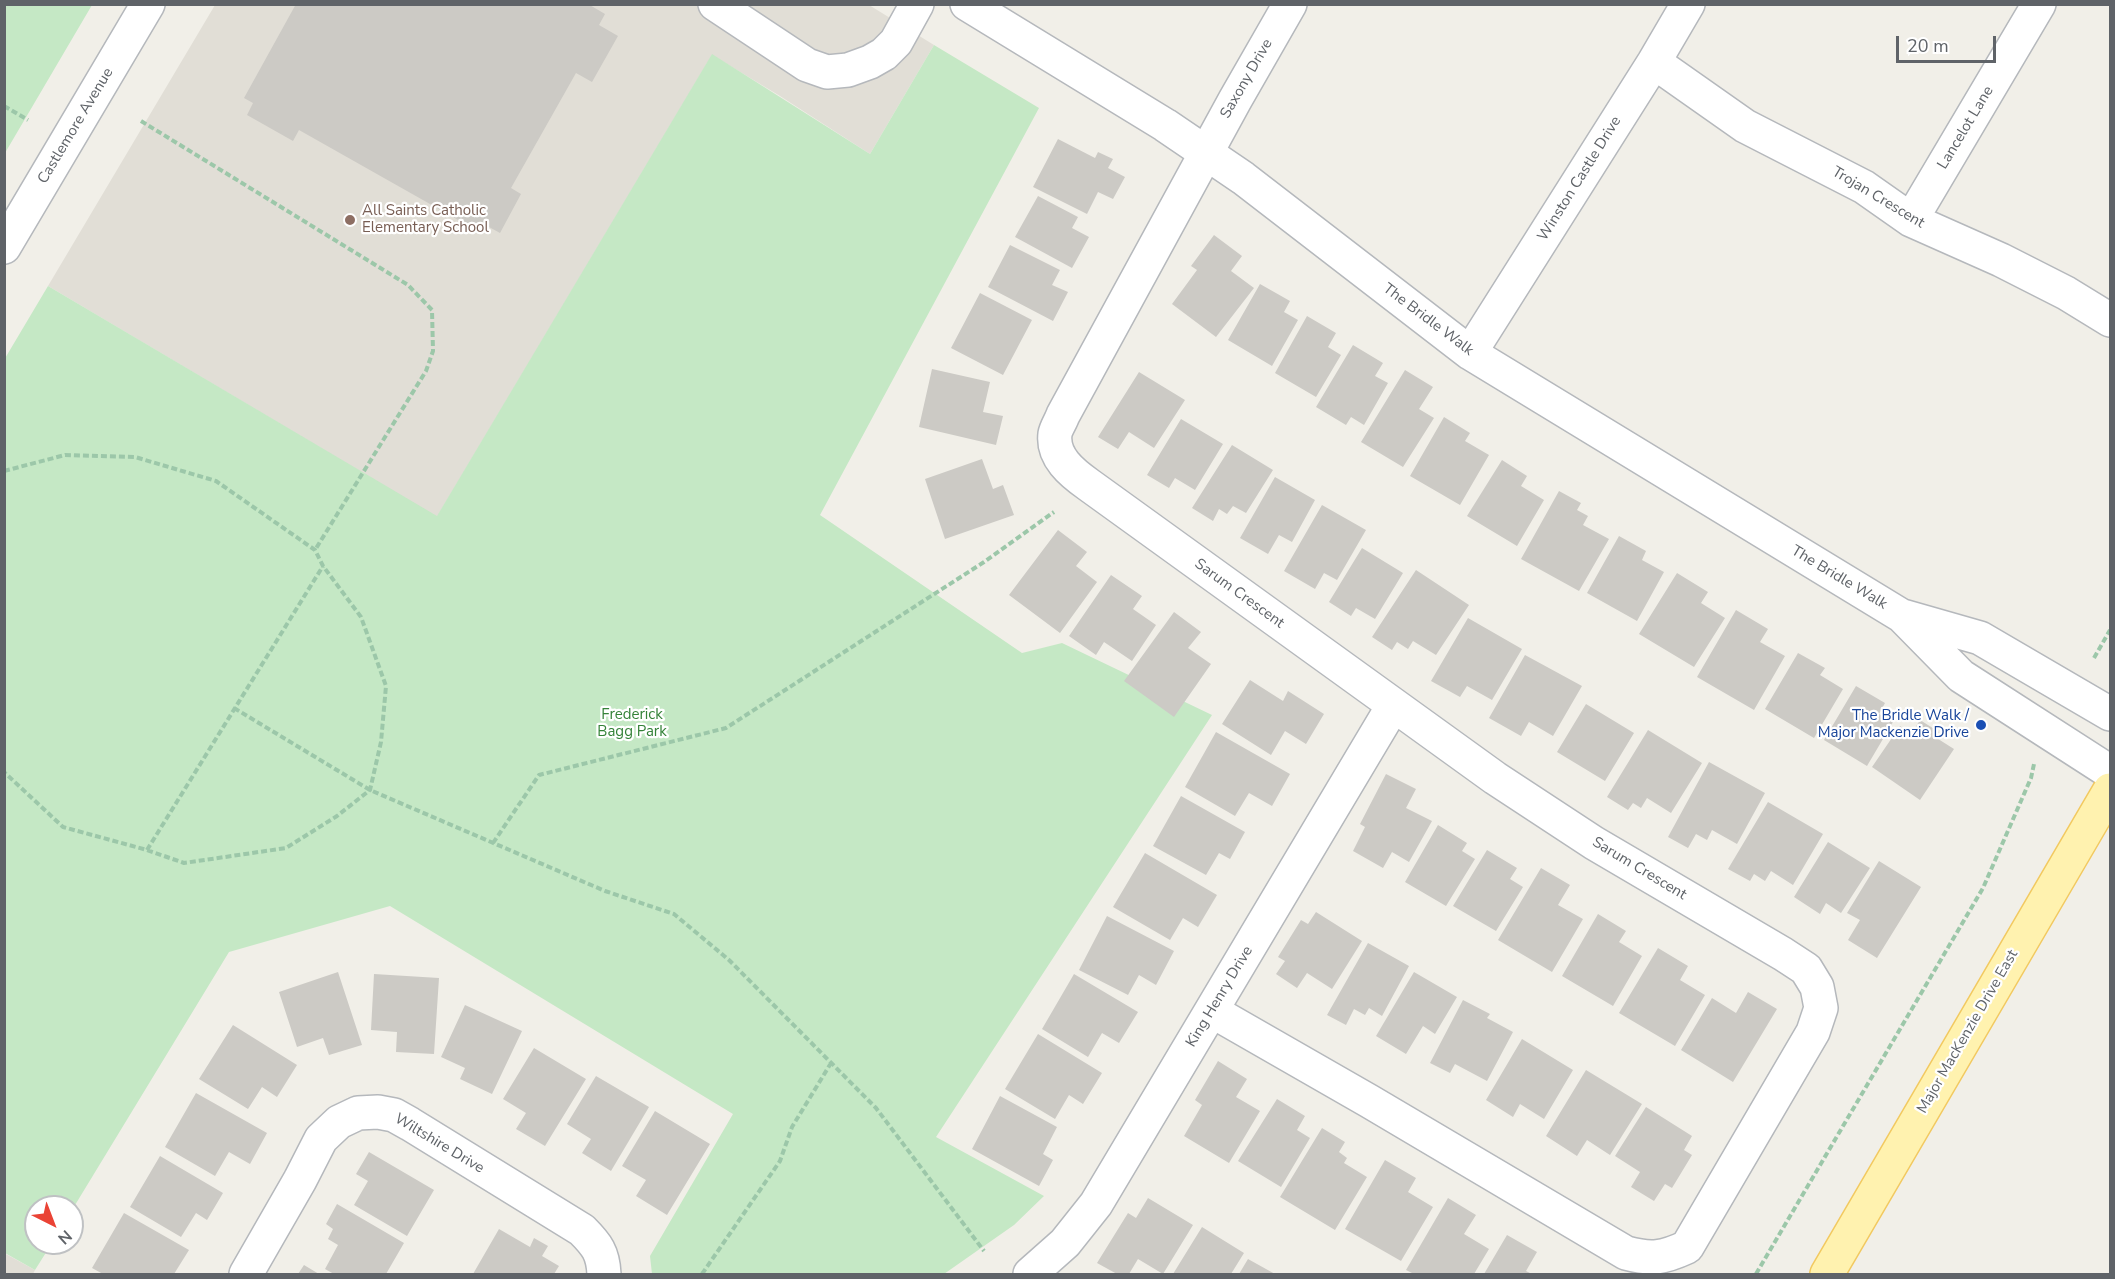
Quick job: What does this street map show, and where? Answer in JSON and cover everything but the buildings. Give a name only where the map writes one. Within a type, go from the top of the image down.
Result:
[{"type":"main road","name":"Major MacKenzie Drive East","points":[[1827,1275],[2110,790]]},
{"type":"street","name":"Castlemore Avenue","points":[[4,247],[148,4]]},
{"type":"street","points":[[715,4],[807,65],[827,72],[848,70],[884,54],[896,42],[917,4]]},
{"type":"street","name":"The Bridle Walk","points":[[967,4],[1165,125],[1243,178],[1470,352],[1902,616],[1961,676],[2110,772]]},
{"type":"street","name":"Saxony Drive","points":[[1206,153],[1290,4]]},
{"type":"street","name":"Winston Castle Drive","points":[[1470,352],[1654,62],[1688,4]]},
{"type":"street","name":"Lancelot Lane","points":[[1911,220],[2039,4]]},
{"type":"street","name":"Trojan Crescent","points":[[1654,62],[1745,126],[1864,187],[1911,220],[2066,293],[2110,320]]},
{"type":"street","name":"Sarum Crescent","points":[[1206,153],[1063,415],[1055,434],[1057,452],[1070,472],[1495,778],[1594,843],[1806,969],[1817,987],[1821,1008],[1813,1032],[1697,1233],[1687,1247],[1668,1256],[1647,1259],[1626,1253],[1212,1011]]},
{"type":"street","name":"The Bridle Walk","points":[[1902,616],[1980,638],[2110,714]]},
{"type":"street","name":"King Henry Drive","points":[[1030,1275],[1065,1243],[1096,1204],[1393,706]]},
{"type":"street","name":"Wiltshire Drive","points":[[246,1275],[321,1139],[339,1122],[358,1113],[378,1112],[394,1115],[410,1124],[582,1230],[595,1243],[603,1260],[604,1275]]},
{"type":"path","points":[[4,106],[28,120]]},
{"type":"path","points":[[141,121],[408,285],[432,310],[433,351],[426,371],[315,550]]},
{"type":"path","points":[[4,471],[65,455],[135,457],[216,481],[315,550],[323,566],[361,617],[386,686],[381,742],[370,790],[337,816],[286,848],[183,863],[147,850],[63,827],[4,772]]},
{"type":"path","points":[[493,843],[539,775],[726,728],[984,562],[1054,512]]},
{"type":"path","points":[[147,850],[323,566]]},
{"type":"path","points":[[2094,658],[2110,630]]},
{"type":"path","points":[[234,708],[370,790],[605,891],[674,914],[729,960],[876,1108],[984,1251]]},
{"type":"path","points":[[1756,1275],[1983,888],[2031,778],[2034,764]]},
{"type":"path","points":[[702,1275],[780,1161],[792,1127],[831,1063]]},
{"type":"shaded area","name":"All Saints Catholic Elementary School","points":[[215,5],[869,5],[934,45],[870,154],[712,55],[437,517],[48,286]]},
{"type":"shaded area","points":[[4,1253],[35,1270],[33,1274],[5,1274]]},
{"type":"green space","points":[[4,5],[92,5],[5,153]]},
{"type":"green space","name":"Frederick Bagg Park","points":[[934,45],[1039,108],[820,515],[1022,653],[1062,643],[1212,715],[936,1137],[1044,1196],[1014,1225],[944,1274],[652,1274],[650,1256],[733,1114],[390,906],[229,952],[81,1195],[24,1195],[24,1255],[44,1255],[35,1270],[5,1253],[4,360],[48,286],[437,516],[712,54],[870,154]]},
{"type":"place","name":"All Saints Catholic Elementary School","points":[[350,220]]},
{"type":"place","name":"The Bridle Walk / Major Mackenzie Drive","points":[[1981,725]]}]
